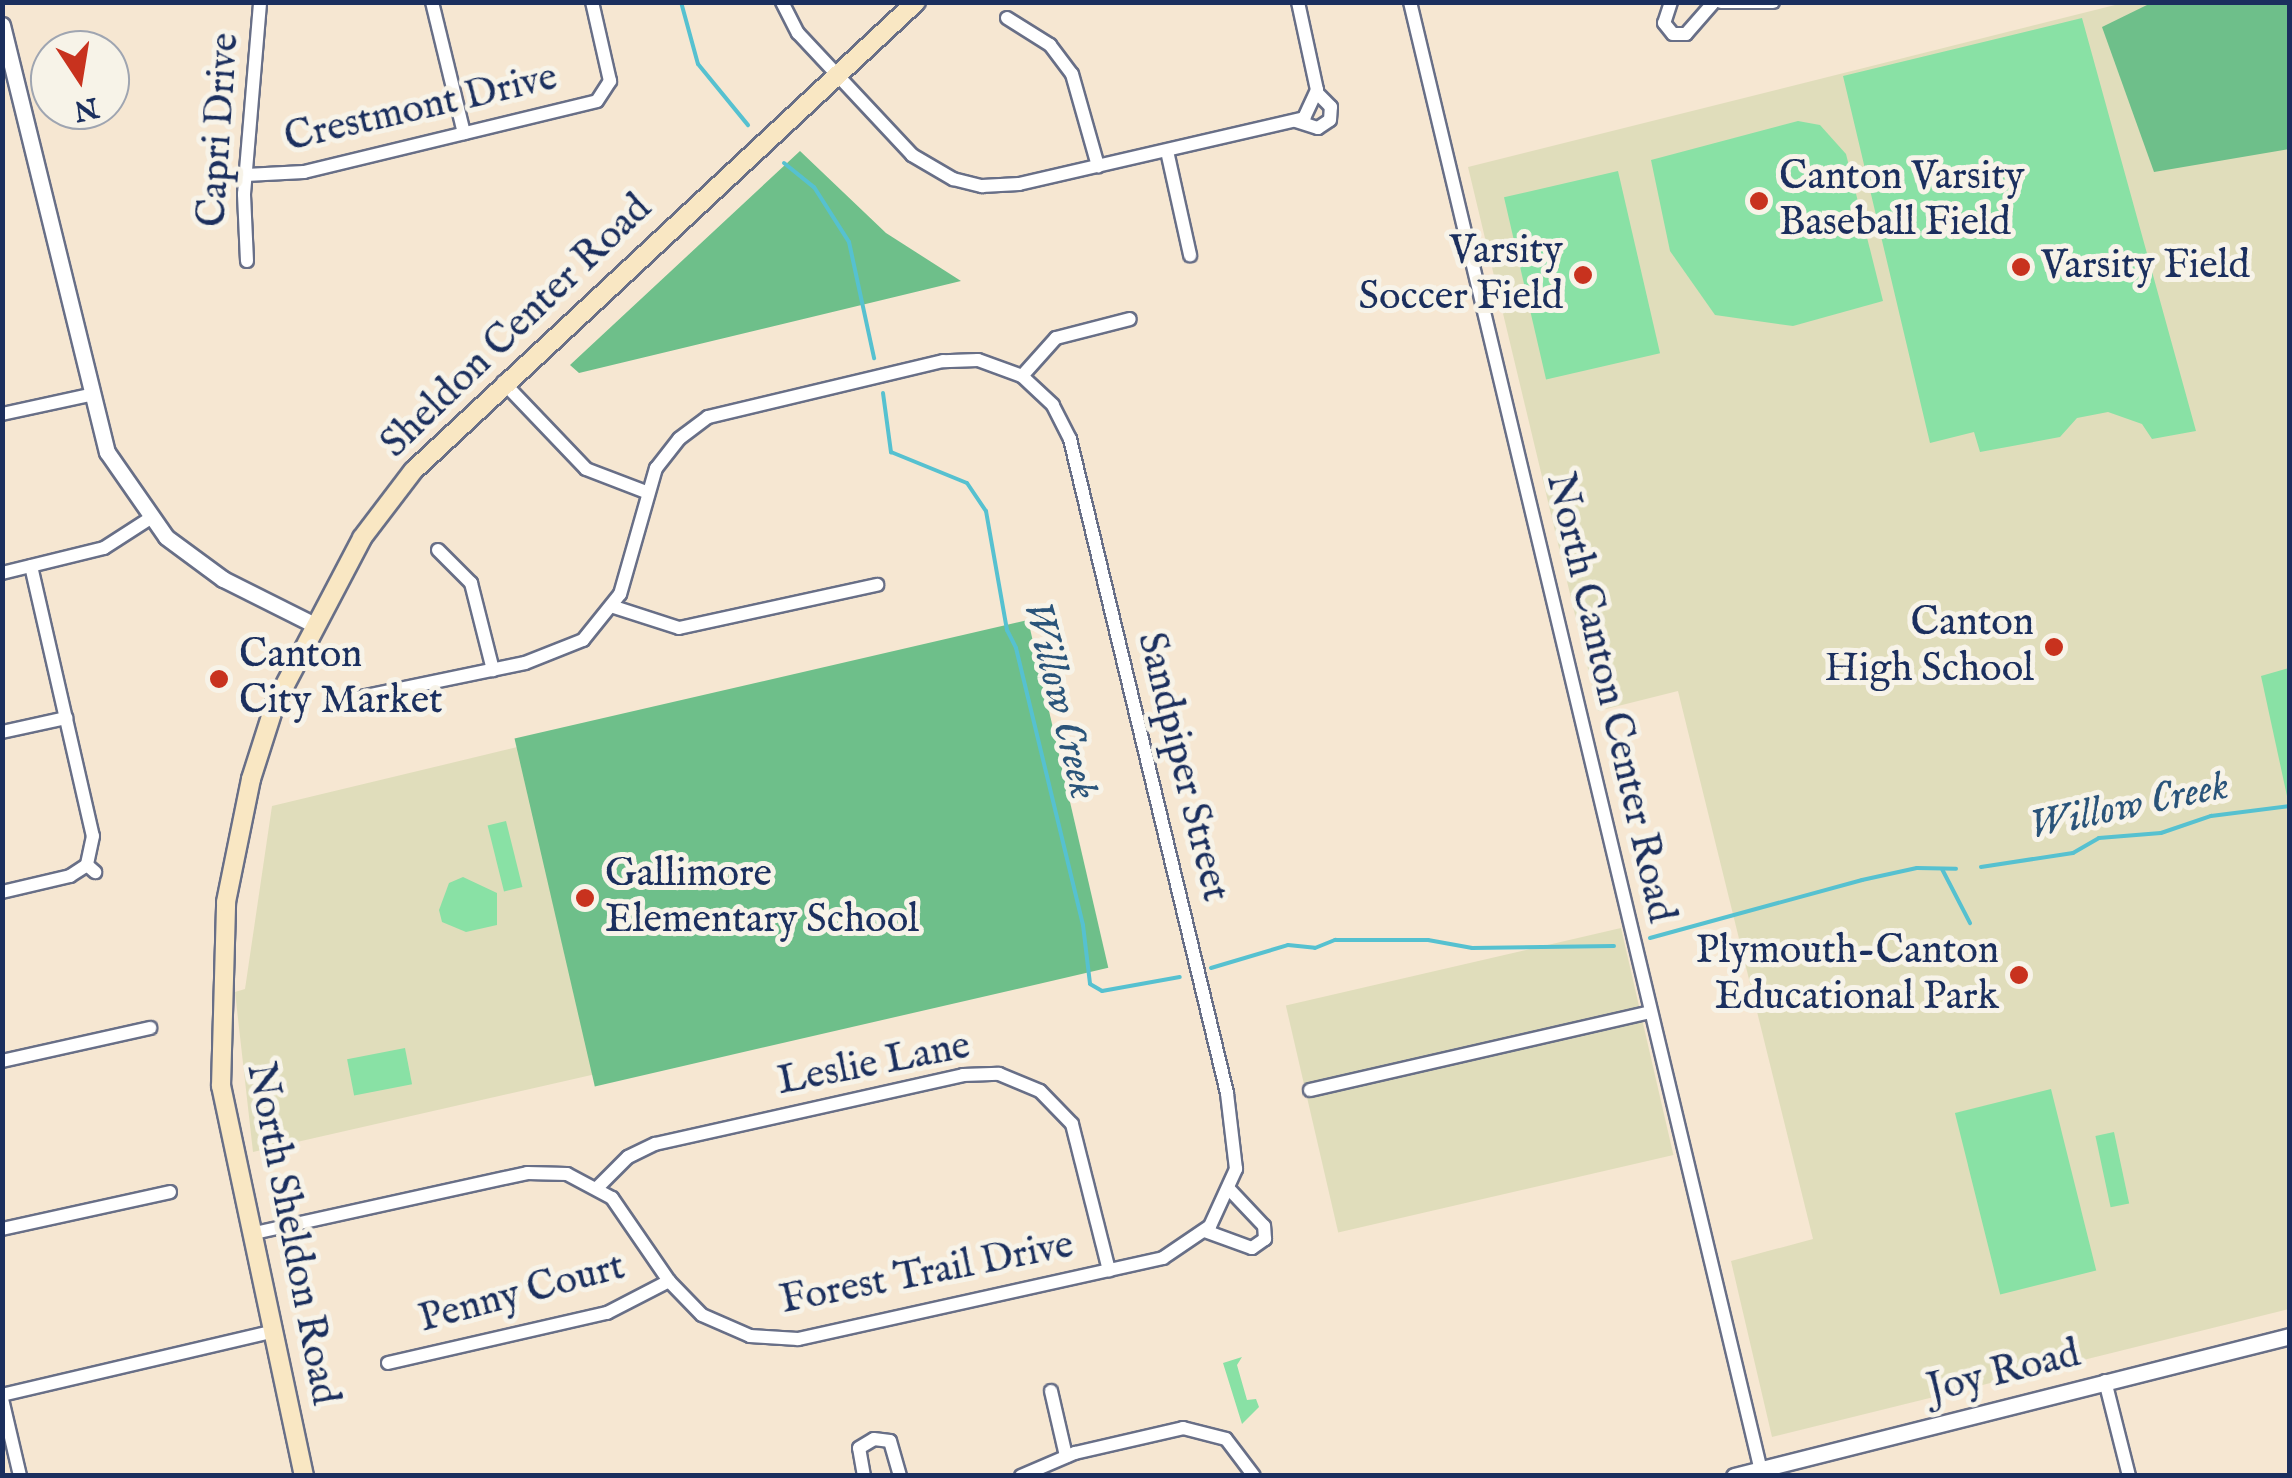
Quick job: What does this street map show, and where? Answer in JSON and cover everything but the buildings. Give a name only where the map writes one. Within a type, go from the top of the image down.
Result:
[{"type":"main road","name":"Sheldon Center Road","points":[[224,945],[251,779],[276,704],[313,624],[382,509],[502,382],[916,2]]},
{"type":"main road","name":"North Sheldon Road","points":[[224,945],[221,1086],[304,1476]]},
{"type":"street","name":"Capri Drive","points":[[247,261],[246,174],[260,2]]},
{"type":"street","points":[[432,2],[464,133]]},
{"type":"street","name":"Crestmont Drive","points":[[246,174],[304,172],[587,105],[606,92],[609,74],[592,2]]},
{"type":"street","points":[[782,2],[798,34],[912,155],[953,180],[1004,186],[1296,122],[1312,109],[1317,93],[1298,2]]},
{"type":"street","name":"North Canton Center Road","points":[[1410,2],[1760,1467]]},
{"type":"street","points":[[1671,2],[1664,23],[1673,34],[1686,34],[1718,2],[1772,2]]},
{"type":"street","points":[[1008,18],[1050,44],[1072,74],[1098,166]]},
{"type":"street","points":[[2,25],[9,78],[107,452],[149,519],[223,579],[313,624]]},
{"type":"street","points":[[1296,122],[1318,128],[1330,120],[1331,107],[1317,93]]},
{"type":"street","points":[[1168,151],[1190,254]]},
{"type":"street","points":[[351,699],[494,670],[572,647],[614,607],[646,492],[679,439],[731,408],[943,361],[978,360],[1022,376],[1056,338],[1130,319]]},
{"type":"street","name":"Sandpiper Street","points":[[1022,376],[1053,405],[1070,439],[1236,1129],[1230,1190],[1220,1213]]},
{"type":"street","points":[[502,382],[586,469],[646,492]]},
{"type":"street","points":[[2,414],[89,395]]},
{"type":"street","points":[[2,572],[104,548],[149,519]]},
{"type":"street","points":[[438,550],[471,583],[494,670]]},
{"type":"street","points":[[2,892],[91,868],[94,836],[32,566]]},
{"type":"street","points":[[614,607],[679,628],[877,585]]},
{"type":"street","points":[[2,732],[66,718]]},
{"type":"street","points":[[1310,1090],[1650,1012]]},
{"type":"street","points":[[2,1061],[150,1028]]},
{"type":"street","name":"Leslie Lane","points":[[598,1188],[628,1157],[655,1144],[963,1075],[999,1074],[1040,1091],[1072,1124],[1110,1270]]},
{"type":"street","name":"Forest Trail Drive","points":[[250,1234],[527,1173],[567,1174],[598,1188],[626,1213],[669,1281],[718,1324],[784,1340],[1163,1258],[1205,1231],[1220,1213]]},
{"type":"street","points":[[1205,1231],[1252,1248],[1265,1239],[1264,1226],[1230,1190]]},
{"type":"street","points":[[2,1229],[170,1192]]},
{"type":"street","name":"Penny Court","points":[[388,1362],[607,1313],[669,1281]]},
{"type":"street","points":[[20,1476],[2,1397],[271,1332]]},
{"type":"street","name":"Joy Road","points":[[1734,1476],[2290,1336]]},
{"type":"street","points":[[2106,1381],[2129,1476]]},
{"type":"street","points":[[1051,1391],[1066,1456]]},
{"type":"street","points":[[1021,1476],[1066,1456],[1195,1428],[1236,1447],[1254,1476]]},
{"type":"street","points":[[864,1476],[858,1448],[879,1439],[893,1447],[900,1476]]},
{"type":"shaded area","name":"Plymouth-Canton Educational Park","points":[[2123,3],[2289,3],[2289,1309],[1772,1437],[1731,1261],[1813,1239],[1678,691],[1598,711],[1468,167]]},
{"type":"shaded area","name":"Gallimore Elementary School","points":[[855,666],[935,997],[253,1152],[235,992],[245,989],[272,806]]},
{"type":"shaded area","points":[[1621,928],[1673,1155],[1338,1232],[1286,1005]]},
{"type":"green space","points":[[2151,3],[2289,3],[2289,149],[2154,172],[2102,27]]},
{"type":"green space","name":"Varsity Field","points":[[2082,18],[2196,431],[2152,439],[2142,424],[2108,412],[2077,418],[2060,437],[1980,452],[1974,432],[1930,443],[1843,76]]},
{"type":"green space","name":"Canton Varsity Baseball Field","points":[[1798,121],[1820,125],[1846,154],[1883,301],[1793,326],[1715,315],[1670,251],[1651,160]]},
{"type":"green space","points":[[800,151],[886,233],[961,281],[579,373],[570,365]]},
{"type":"green space","name":"Varsity Soccer Field","points":[[1618,171],[1660,353],[1546,380],[1504,197]]},
{"type":"green space","points":[[1028,620],[1108,968],[595,1086],[515,739]]},
{"type":"green space","points":[[2289,668],[2290,795],[2287,796],[2261,676]]},
{"type":"green space","points":[[506,821],[522,887],[504,892],[488,826]]},
{"type":"green space","points":[[463,877],[497,893],[497,925],[466,932],[442,922],[439,910],[449,883]]},
{"type":"green space","points":[[405,1048],[412,1084],[354,1096],[347,1059]]},
{"type":"green space","points":[[2051,1089],[2096,1270],[2000,1294],[1955,1113]]},
{"type":"green space","points":[[2114,1132],[2129,1203],[2111,1207],[2095,1136]]},
{"type":"green space","points":[[1242,1357],[1237,1365],[1247,1400],[1256,1399],[1259,1407],[1242,1424],[1223,1363]]},
{"type":"waterway","name":"Willow Creek","points":[[681,2],[698,64],[748,125]]},
{"type":"waterway","name":"Willow Creek","points":[[784,163],[814,187],[849,242],[874,358]]},
{"type":"waterway","name":"Willow Creek","points":[[883,393],[891,452],[967,483],[986,511],[1007,630],[1016,648],[1083,925],[1090,984],[1102,991],[1180,977]]},
{"type":"waterway","name":"Willow Creek","points":[[1981,867],[2073,853],[2099,838],[2161,833],[2211,816],[2290,806]]},
{"type":"waterway","name":"Willow Creek","points":[[1650,938],[1862,880],[1917,868],[1956,869]]},
{"type":"waterway","points":[[1942,869],[1970,923]]},
{"type":"waterway","name":"Willow Creek","points":[[1211,968],[1288,945],[1315,948],[1335,940],[1428,940],[1472,948],[1614,946]]},
{"type":"place","name":"Canton Varsity Baseball Field","points":[[1759,201]]},
{"type":"place","name":"Varsity Field","points":[[2021,267]]},
{"type":"place","name":"Varsity Soccer Field","points":[[1583,275]]},
{"type":"place","name":"Canton High School","points":[[2054,647]]},
{"type":"place","name":"Canton City Market","points":[[219,679]]},
{"type":"place","name":"Gallimore Elementary School","points":[[585,898]]},
{"type":"place","name":"Plymouth-Canton Educational Park","points":[[2019,975]]}]
